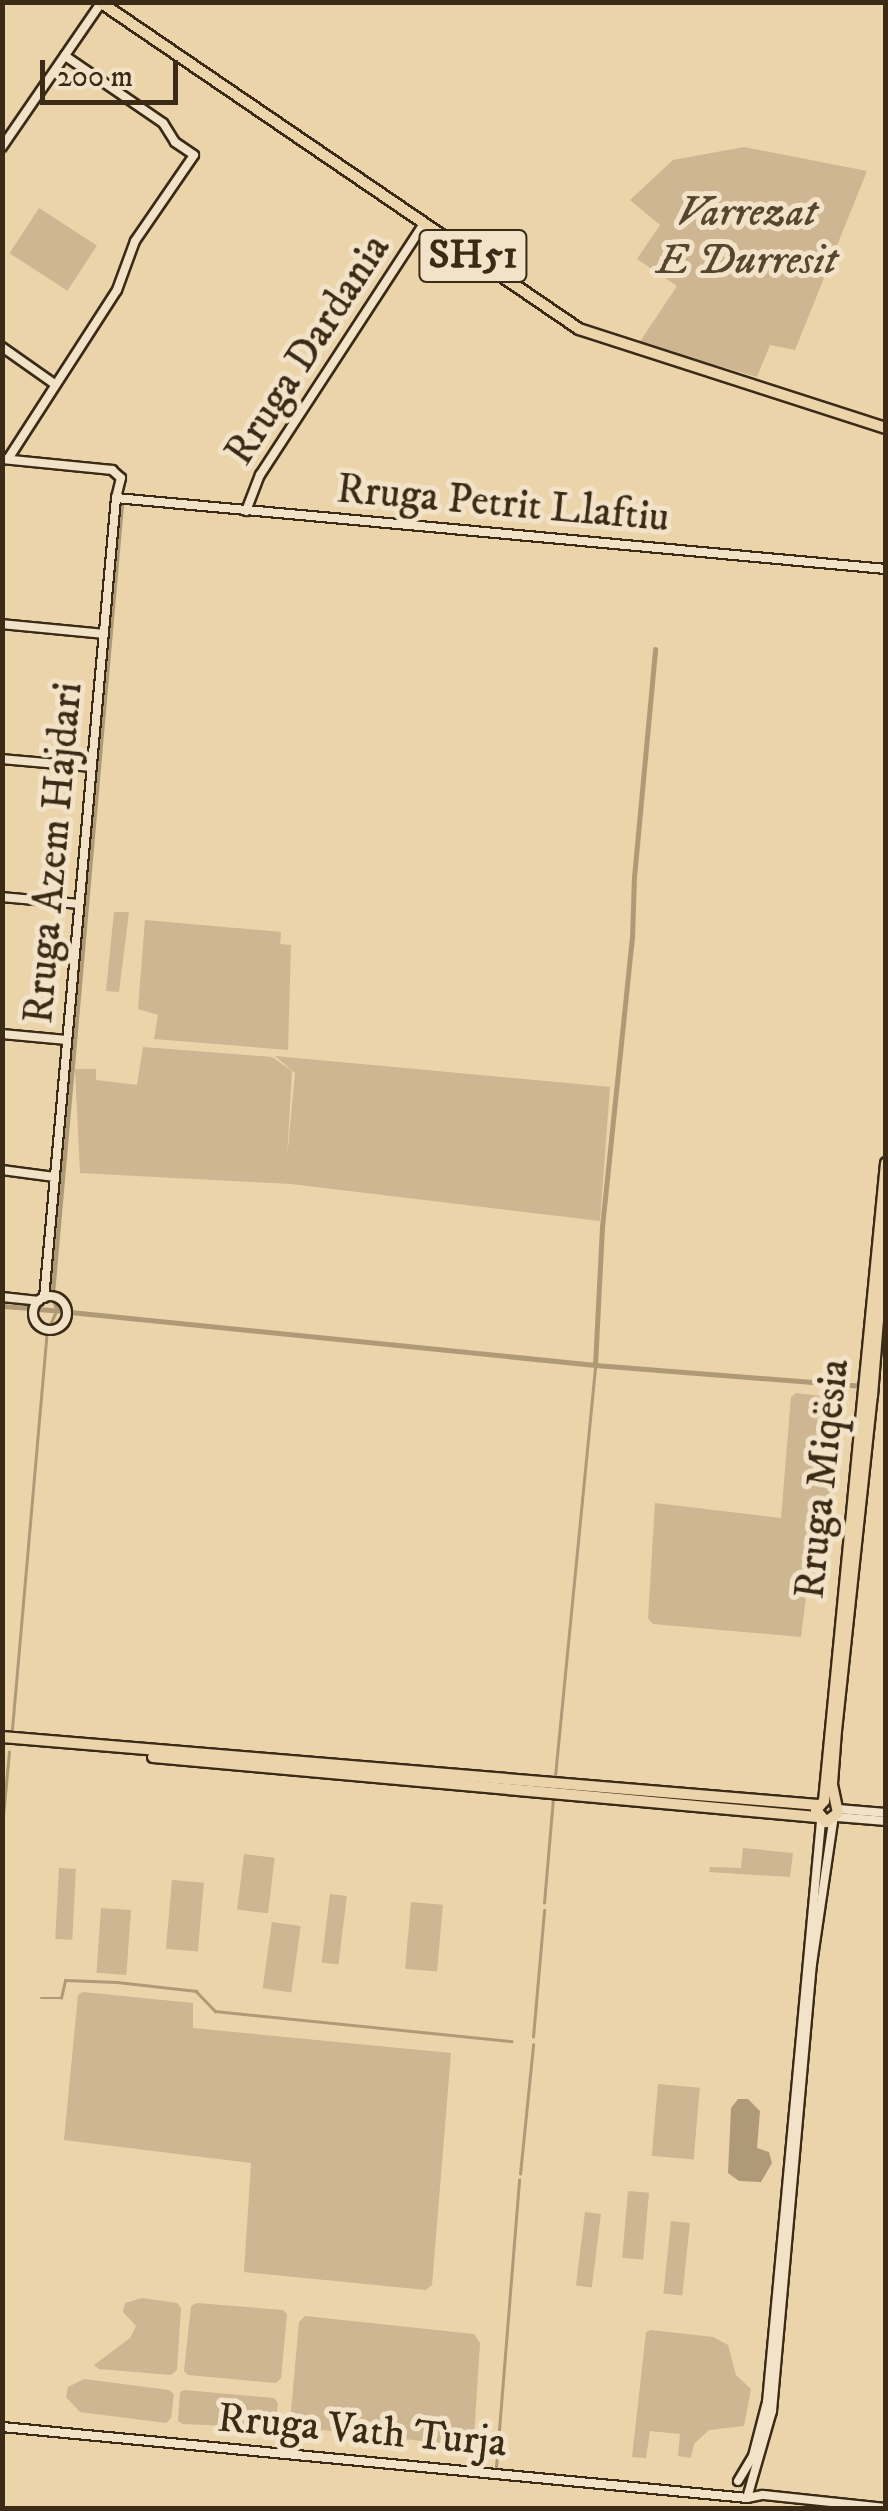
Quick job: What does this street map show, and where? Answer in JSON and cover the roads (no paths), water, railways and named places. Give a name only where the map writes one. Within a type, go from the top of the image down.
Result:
[{"type":"main road","name":"SH51","points":[[101,3],[579,328],[886,428]]},
{"type":"main road","name":"Rruga Miqësia","points":[[828,1811],[869,1392],[886,1164]]},
{"type":"main road","name":"Rruga Miqësia","points":[[870,1378],[886,1220]]},
{"type":"main road","points":[[2,1740],[828,1811]]},
{"type":"street","points":[[2,147],[101,3]]},
{"type":"street","points":[[5,459],[117,290],[136,240],[194,155],[175,142],[163,123],[65,56]]},
{"type":"street","name":"Rruga Dardania","points":[[246,511],[260,476],[424,223]]},
{"type":"street","points":[[2,347],[53,383]]},
{"type":"street","name":"Rruga Azem Hajdari","points":[[5,459],[120,473],[42,1300]]},
{"type":"street","name":"Rruga Petrit Llaftiu","points":[[116,498],[886,569]]},
{"type":"street","points":[[2,624],[104,634]]},
{"type":"street","points":[[2,759],[91,767]]},
{"type":"street","points":[[2,897],[80,904]]},
{"type":"street","points":[[2,1034],[67,1040]]},
{"type":"street","points":[[2,1170],[55,1177]]},
{"type":"street","points":[[2,1296],[58,1298],[66,1306],[67,1316],[59,1328],[46,1330],[37,1324],[34,1314],[42,1300]]},
{"type":"street","points":[[828,1811],[886,1813]]},
{"type":"street","points":[[828,1811],[886,1821]]},
{"type":"street","points":[[734,2497],[735,2483],[753,2456],[766,2402],[828,1811]]},
{"type":"street","points":[[743,2503],[772,2412],[828,1811]]},
{"type":"street","name":"Rruga Vath Turja","points":[[2,2427],[716,2492],[743,2503],[764,2496],[886,2508]]},
{"type":"street","name":"Rruga Vath Turja","points":[[716,2492],[735,2483],[749,2485],[764,2496]]},
{"type":"waterway","points":[[52,1294],[121,505]]},
{"type":"waterway","points":[[595,1365],[602,1227],[632,939],[655,649]]},
{"type":"waterway","points":[[54,1300],[57,1309]]},
{"type":"waterway","points":[[2,1306],[32,1308]]},
{"type":"waterway","points":[[37,1309],[64,1311]]},
{"type":"waterway","points":[[49,1327],[57,1309]]},
{"type":"waterway","points":[[70,1312],[595,1365],[863,1386]]},
{"type":"waterway","points":[[12,1729],[47,1332]]},
{"type":"waterway","points":[[555,1776],[595,1365]]},
{"type":"waterway","points":[[2,1827],[9,1752]]},
{"type":"waterway","points":[[544,1903],[553,1799]]},
{"type":"waterway","points":[[533,2037],[544,1910]]},
{"type":"waterway","points":[[41,1998],[61,1998],[65,1980],[117,1982],[196,1991],[215,2011],[511,2041]]},
{"type":"waterway","points":[[520,2174],[533,2045]]},
{"type":"waterway","points":[[496,2467],[519,2180]]},
{"type":"park label","name":"Varrezat E Durresit","points":[[747,237]]}]
